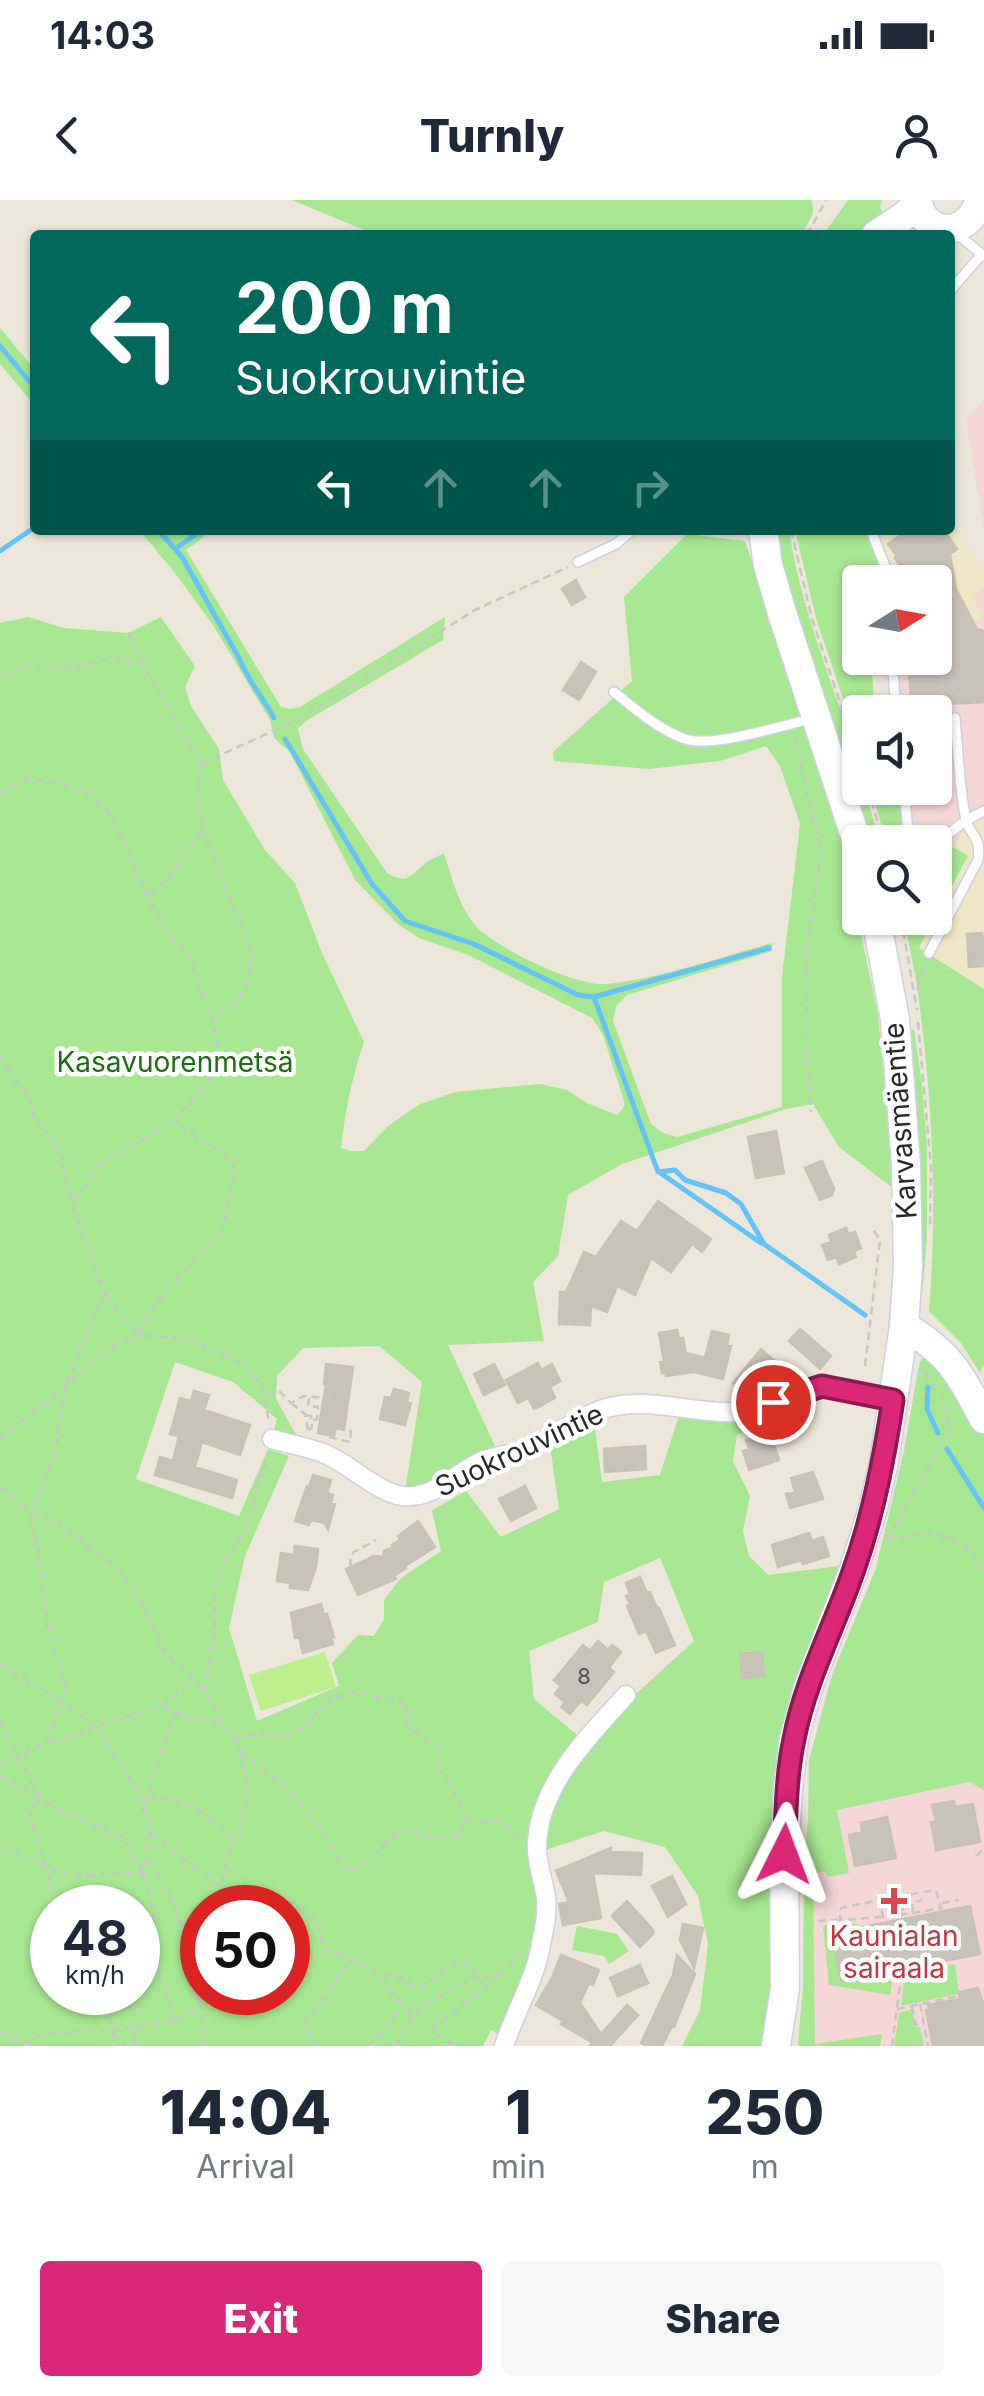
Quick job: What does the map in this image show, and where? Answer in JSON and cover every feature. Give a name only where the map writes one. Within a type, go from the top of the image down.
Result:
[{"type":"main road","points":[[883,230],[917,202],[931,230],[964,225],[979,209]]},
{"type":"main road","points":[[763,535],[805,720],[849,825]]},
{"type":"main road","name":"Karvasmäentie","points":[[776,2046],[785,1988],[784,1854],[794,1739],[808,1688],[872,1512],[884,1462],[904,1326],[908,1266],[906,1165],[895,1019],[879,935]]},
{"type":"main road","points":[[904,1326],[950,1360],[984,1419]]},
{"type":"street","name":"Suokrouvintie","points":[[272,1439],[324,1454],[387,1491],[414,1496],[439,1487],[486,1460],[533,1446],[607,1408],[661,1404],[738,1412],[822,1386],[893,1400]]},
{"type":"street","points":[[504,2046],[540,1954],[547,1902],[537,1854],[539,1823],[556,1781],[626,1695]]},
{"type":"lane","points":[[955,236],[964,238],[983,255],[955,286]]},
{"type":"lane","points":[[578,562],[626,535]]},
{"type":"lane","points":[[873,535],[884,565]]},
{"type":"lane","points":[[614,692],[663,728],[685,739],[703,742],[805,720]]},
{"type":"lane","points":[[929,954],[978,860],[979,840],[965,821],[955,718]]},
{"type":"lane","points":[[952,831],[984,811]]},
{"type":"path","points":[[810,230],[826,200]]},
{"type":"path","points":[[792,535],[812,618],[842,708]]},
{"type":"path","points":[[201,764],[299,719],[476,610],[578,562]]},
{"type":"path","points":[[128,633],[201,764],[198,801],[203,832],[252,953],[248,981],[234,1006],[211,1017]]},
{"type":"path","points":[[0,678],[27,666],[73,668],[110,659],[144,664]]},
{"type":"path","points":[[805,720],[821,852],[808,941],[806,1034],[811,1112]]},
{"type":"path","points":[[0,793],[26,779],[55,780],[87,792],[114,817],[146,898],[169,934],[188,954],[211,1017],[221,1065],[174,1122],[105,1160],[72,1204]]},
{"type":"path","points":[[146,898],[173,874],[203,832]]},
{"type":"path","points":[[915,995],[929,954]]},
{"type":"path","points":[[0,1054],[30,1100],[34,1119],[61,1156],[72,1204],[104,1294],[138,1334],[192,1340],[244,1366],[261,1383],[272,1439],[248,1524],[214,1590],[216,1620],[205,1691]]},
{"type":"path","points":[[0,1438],[99,1356],[138,1334],[161,1296],[218,1235],[234,1174],[230,1160],[174,1122]]},
{"type":"path","points":[[872,1228],[880,1240],[866,1366],[876,1365]]},
{"type":"path","points":[[48,1742],[66,1690],[47,1623],[30,1515],[55,1454],[65,1387],[104,1294]]},
{"type":"path","points":[[918,1368],[948,1406],[948,1435],[894,1530],[881,1540],[920,1534],[957,1539],[984,1570]]},
{"type":"path","points":[[264,1395],[280,1392],[317,1420]]},
{"type":"path","points":[[292,1403],[304,1396],[334,1396]]},
{"type":"path","points":[[310,1396],[308,1406],[318,1407],[317,1420],[310,1431]]},
{"type":"path","points":[[305,1414],[310,1431]]},
{"type":"path","points":[[310,1431],[350,1442],[352,1429]]},
{"type":"path","points":[[0,1488],[30,1515],[64,1524],[120,1572],[142,1603],[166,1655],[205,1691],[234,1740],[241,1753],[246,1808],[227,1858],[222,1885]]},
{"type":"path","points":[[351,1567],[354,1552],[376,1540]]},
{"type":"path","points":[[0,1664],[97,1728],[138,1792],[150,1832],[144,1873],[152,1912],[153,1956],[175,2021]]},
{"type":"path","points":[[0,1766],[48,1742],[161,1706],[192,1680]]},
{"type":"path","points":[[234,1740],[253,1735],[286,1738],[333,1698],[356,1692],[408,1704],[407,1726],[439,1748],[438,1768],[454,1788],[464,1821],[460,1837],[432,1838],[401,1829],[372,1858],[348,1873],[322,1830],[290,1791],[241,1753]]},
{"type":"path","points":[[161,1706],[194,1719],[223,1722]]},
{"type":"path","points":[[144,1809],[176,1712]]},
{"type":"path","points":[[0,1721],[40,1798]]},
{"type":"path","points":[[0,1775],[55,1808],[122,1837],[144,1873]]},
{"type":"path","points":[[147,1796],[175,1799],[204,1812],[234,1838]]},
{"type":"path","points":[[40,1798],[28,1811],[50,1885]]},
{"type":"path","points":[[464,1821],[500,1822],[537,1854]]},
{"type":"path","points":[[150,1832],[218,1885]]},
{"type":"path","points":[[0,1848],[70,1876],[144,1873]]},
{"type":"path","points":[[976,1856],[984,1848]]},
{"type":"path","points":[[146,1857],[180,1921]]},
{"type":"path","points":[[818,1922],[896,1919],[941,1908],[936,1890],[900,1896],[904,1916]]},
{"type":"path","points":[[921,1892],[924,1911]]},
{"type":"path","points":[[840,1920],[840,1908],[880,1900],[883,1918]]},
{"type":"path","points":[[913,1914],[912,1903],[922,1900]]},
{"type":"path","points":[[940,1904],[959,1900]]},
{"type":"path","points":[[310,1917],[318,1924],[324,1950],[355,1958],[380,1978],[401,2007],[416,2014]]},
{"type":"path","points":[[454,2046],[434,2032],[437,2025],[525,1953],[540,1954]]},
{"type":"path","points":[[317,2046],[304,2022],[355,1958]]},
{"type":"path","points":[[380,1978],[405,1978],[410,1986],[419,1989],[452,1965],[469,1962],[477,1979]]},
{"type":"path","points":[[892,2046],[902,1970]]},
{"type":"path","points":[[396,2046],[420,2008],[469,1980],[499,1975]]},
{"type":"path","points":[[897,2009],[960,1996]]},
{"type":"path","points":[[920,2004],[928,2046]]},
{"type":"path","points":[[912,2006],[916,2025],[924,2023]]},
{"type":"path","points":[[367,2046],[401,2007]]},
{"type":"path","points":[[111,2015],[111,2030],[118,2046]]},
{"type":"path","points":[[0,2032],[28,2045],[38,2035],[51,2032],[111,2030],[175,2021],[187,2015]]},
{"type":"path","points":[[202,2015],[206,2046]]},
{"type":"path","points":[[135,2046],[136,2026]]},
{"type":"shaded area","points":[[984,399],[984,528],[966,421]]},
{"type":"shaded area","points":[[955,529],[984,568],[984,587],[974,596],[982,619],[952,625],[952,565],[892,565],[879,535],[955,535]]},
{"type":"shaded area","points":[[984,587],[984,816],[961,834],[953,846],[952,825],[912,825],[911,805],[952,805],[952,695],[901,695],[899,675],[952,675],[952,625],[982,619],[974,596]]},
{"type":"shaded area","points":[[984,816],[984,989],[919,948],[926,935],[952,935],[952,887],[968,857],[953,846],[961,834]]},
{"type":"shaded area","name":"Kaunialan sairaala","points":[[970,1782],[984,1790],[984,2046],[798,2046],[808,1816]]},
{"type":"green space","points":[[292,200],[811,200],[813,209],[804,230],[364,230]]},
{"type":"green space","points":[[848,200],[882,200],[884,217],[864,230],[827,230]]},
{"type":"green space","points":[[0,328],[30,364],[30,400],[0,364]]},
{"type":"green space","name":"Kasavuorenmetsä","points":[[143,535],[206,535],[186,550],[281,707],[300,707],[445,617],[443,640],[298,729],[303,749],[387,873],[406,878],[444,853],[468,916],[484,933],[536,964],[593,983],[668,973],[772,943],[772,951],[627,995],[616,1006],[613,1021],[651,1124],[663,1133],[677,1137],[782,1107],[782,977],[800,824],[780,766],[766,746],[720,761],[649,769],[554,761],[553,752],[632,681],[624,597],[686,535],[745,541],[830,795],[842,848],[842,935],[861,935],[878,1015],[894,1189],[839,1147],[813,1104],[786,1109],[622,1164],[568,1195],[558,1256],[533,1282],[544,1341],[448,1345],[496,1448],[441,1479],[405,1491],[422,1382],[379,1346],[303,1348],[277,1376],[276,1399],[298,1438],[274,1430],[277,1419],[233,1382],[175,1362],[136,1479],[239,1516],[268,1449],[289,1456],[245,1556],[229,1628],[257,1721],[339,1686],[332,1663],[358,1635],[374,1636],[384,1619],[384,1600],[401,1578],[441,1551],[432,1510],[466,1491],[501,1537],[559,1509],[550,1445],[594,1421],[602,1482],[660,1475],[680,1412],[725,1419],[776,1411],[779,1419],[737,1435],[733,1461],[750,1496],[743,1531],[749,1556],[768,1575],[839,1566],[777,1780],[778,1979],[767,2046],[682,2046],[700,2010],[708,1944],[698,1896],[665,1847],[604,1831],[540,1849],[543,1822],[562,1780],[627,1702],[694,1641],[660,1558],[604,1582],[598,1622],[529,1651],[534,1699],[582,1739],[556,1774],[536,1813],[532,1841],[538,1926],[524,1982],[502,2036],[491,2030],[483,2046],[0,2046],[0,623],[28,617],[64,628],[128,633],[161,617],[195,666],[185,687],[191,706],[219,749],[223,780],[265,850],[295,883],[322,953],[364,1042],[341,1148],[364,1151],[387,1127],[418,1105],[455,1092],[540,1084],[567,1090],[617,1115],[624,1107],[603,1035],[592,1018],[468,955],[419,938],[398,924],[355,880],[290,752],[274,738],[270,720],[213,625]]},
{"type":"green space","points":[[772,535],[790,535],[807,610],[842,714],[842,765],[792,616]]},
{"type":"green space","points":[[796,535],[868,535],[879,565],[842,565],[842,675],[872,675],[874,695],[842,695],[816,618]]},
{"type":"green space","points":[[856,805],[869,805],[875,825],[862,825]]},
{"type":"green space","points":[[876,805],[900,805],[902,825],[881,825]]},
{"type":"green space","points":[[952,847],[968,856],[952,886]]},
{"type":"green space","points":[[907,935],[926,935],[919,948],[984,989],[984,1365],[980,1373],[961,1343],[929,1311],[933,1235],[931,1122],[919,997]]},
{"type":"green space","points":[[914,1030],[927,1147],[927,1237],[922,1295],[917,1290],[904,1031]]},
{"type":"green space","points":[[924,1357],[929,1357],[966,1401],[984,1435],[984,1790],[970,1782],[837,1810],[849,1873],[828,1877],[819,1872],[813,1882],[815,2044],[882,2034],[880,2046],[798,2046],[809,1760],[832,1675],[876,1568]]},
{"type":"green space","points":[[325,1652],[336,1687],[261,1711],[249,1675]]},
{"type":"green space","points":[[859,1924],[841,1981],[894,1971],[890,1995],[829,1985],[823,1928]]},
{"type":"green space","points":[[577,1926],[617,1934],[629,1951],[609,1964],[604,1956],[572,1950]]},
{"type":"green space","points":[[955,1964],[959,1994],[901,2006],[905,1974]]},
{"type":"green space","points":[[912,2009],[924,2046],[894,2046],[899,2013]]},
{"type":"building","points":[[901,535],[947,535],[957,549],[950,554],[952,565],[900,565],[888,544]]},
{"type":"building","points":[[952,566],[956,589],[977,629],[984,631],[984,702],[952,704],[952,695],[911,695],[909,675],[952,675]]},
{"type":"building","points":[[576,580],[585,597],[572,605],[562,589]]},
{"type":"building","points":[[581,662],[596,672],[579,700],[563,690]]},
{"type":"building","points":[[982,933],[984,966],[969,967],[967,934]]},
{"type":"building","points":[[776,1131],[784,1173],[756,1178],[748,1137]]},
{"type":"building","points":[[822,1161],[834,1189],[832,1195],[820,1200],[805,1168]]},
{"type":"building","points":[[658,1201],[711,1239],[702,1252],[692,1244],[671,1272],[651,1258],[635,1295],[617,1286],[607,1312],[591,1306],[590,1325],[559,1324],[560,1292],[566,1292],[584,1252],[596,1257],[621,1221],[637,1231]]},
{"type":"building","points":[[846,1228],[848,1234],[855,1232],[861,1248],[854,1251],[856,1257],[839,1264],[836,1257],[828,1260],[822,1245],[831,1242],[829,1235]]},
{"type":"building","points":[[800,1329],[831,1356],[820,1369],[789,1341]]},
{"type":"building","points":[[677,1330],[686,1353],[705,1358],[712,1331],[729,1335],[727,1345],[731,1346],[723,1379],[694,1372],[666,1376],[662,1373],[659,1333]]},
{"type":"building","points":[[761,1349],[779,1365],[763,1384],[758,1380],[746,1394],[733,1383]]},
{"type":"building","points":[[538,1363],[541,1370],[552,1364],[560,1381],[550,1387],[555,1398],[534,1409],[528,1398],[518,1403],[506,1380]]},
{"type":"building","points":[[326,1364],[353,1367],[344,1430],[336,1428],[334,1436],[318,1433]]},
{"type":"building","points":[[494,1364],[505,1385],[484,1395],[474,1374]]},
{"type":"building","points":[[394,1389],[409,1393],[407,1402],[411,1403],[405,1425],[380,1419],[385,1397],[391,1398]]},
{"type":"building","points":[[194,1391],[209,1395],[204,1410],[250,1425],[240,1455],[202,1442],[195,1467],[237,1480],[232,1498],[155,1475],[160,1457],[173,1461],[179,1436],[170,1434],[180,1398],[191,1401]]},
{"type":"building","points":[[770,1433],[779,1460],[749,1470],[743,1451],[749,1449],[746,1440]]},
{"type":"building","points":[[645,1446],[646,1469],[605,1472],[604,1449]]},
{"type":"building","points":[[813,1472],[823,1499],[790,1508],[786,1494],[795,1492],[791,1478]]},
{"type":"building","points":[[313,1475],[331,1480],[327,1493],[333,1495],[331,1503],[335,1504],[328,1529],[325,1523],[311,1520],[309,1525],[295,1521]]},
{"type":"building","points":[[525,1486],[536,1508],[511,1521],[499,1499]]},
{"type":"building","points":[[418,1521],[435,1547],[405,1566],[394,1576],[396,1579],[358,1595],[346,1569],[374,1556],[383,1557],[384,1551],[400,1540],[398,1536]]},
{"type":"building","points":[[809,1533],[812,1541],[823,1537],[829,1556],[778,1567],[772,1545]]},
{"type":"building","points":[[295,1546],[318,1549],[308,1590],[290,1588],[290,1583],[277,1581],[281,1553],[294,1555]]},
{"type":"building","points":[[640,1577],[675,1645],[656,1653],[646,1631],[639,1634],[627,1606],[630,1604],[626,1596],[630,1594],[626,1583]]},
{"type":"building","points":[[321,1604],[333,1644],[303,1653],[299,1637],[295,1638],[291,1613]]},
{"type":"building","points":[[598,1641],[608,1650],[612,1645],[621,1652],[609,1668],[614,1672],[587,1705],[581,1701],[570,1714],[561,1707],[565,1702],[555,1694],[561,1686],[554,1680],[583,1645],[590,1651]]},
{"type":"building","points":[[762,1652],[764,1676],[742,1678],[740,1654]]},
{"type":"building","points":[[954,1801],[955,1807],[973,1804],[980,1842],[936,1850],[932,1805]]},
{"type":"building","points":[[887,1817],[896,1858],[855,1866],[849,1835],[862,1832],[861,1823]]},
{"type":"building","points":[[611,1848],[611,1852],[642,1853],[641,1875],[593,1873],[601,1918],[563,1925],[559,1904],[569,1902],[556,1871]]},
{"type":"building","points":[[672,1876],[686,1904],[668,1917],[652,1886]]},
{"type":"building","points":[[627,1901],[653,1930],[640,1947],[612,1916]]},
{"type":"building","points":[[970,1906],[980,1954],[841,1981],[832,1933]]},
{"type":"building","points":[[683,1924],[703,1928],[694,1968],[680,1940]]},
{"type":"building","points":[[561,1955],[599,1970],[580,2003],[601,2034],[627,2005],[638,2015],[610,2046],[590,2046],[593,2043],[536,2005]]},
{"type":"building","points":[[677,1955],[695,1974],[662,2046],[648,2046],[641,2043],[673,1975]]},
{"type":"building","points":[[640,1965],[648,1983],[618,1996],[610,1978]]},
{"type":"building","points":[[978,1988],[984,2006],[984,2046],[933,2046],[928,2005],[960,1999],[959,1992]]},
{"type":"waterway","points":[[0,346],[30,382]]},
{"type":"waterway","points":[[0,551],[30,530]]},
{"type":"waterway","points":[[162,535],[182,557],[274,718]]},
{"type":"waterway","points":[[175,549],[195,535]]},
{"type":"waterway","points":[[285,739],[372,884],[405,921],[474,944],[578,995],[594,997],[769,948]]},
{"type":"waterway","points":[[594,997],[658,1172],[675,1170],[685,1180],[726,1193],[741,1204],[764,1244],[865,1315]]},
{"type":"waterway","points":[[659,1172],[761,1243]]},
{"type":"waterway","points":[[928,1387],[927,1409],[938,1433]]},
{"type":"waterway","points":[[947,1449],[984,1508]]},
{"type":"place","name":"Kaunialan sairaala","points":[[894,1901]]},
{"type":"route","points":[[773,1402],[822,1386],[893,1400],[872,1512],[808,1688],[794,1739],[784,1854]]}]
